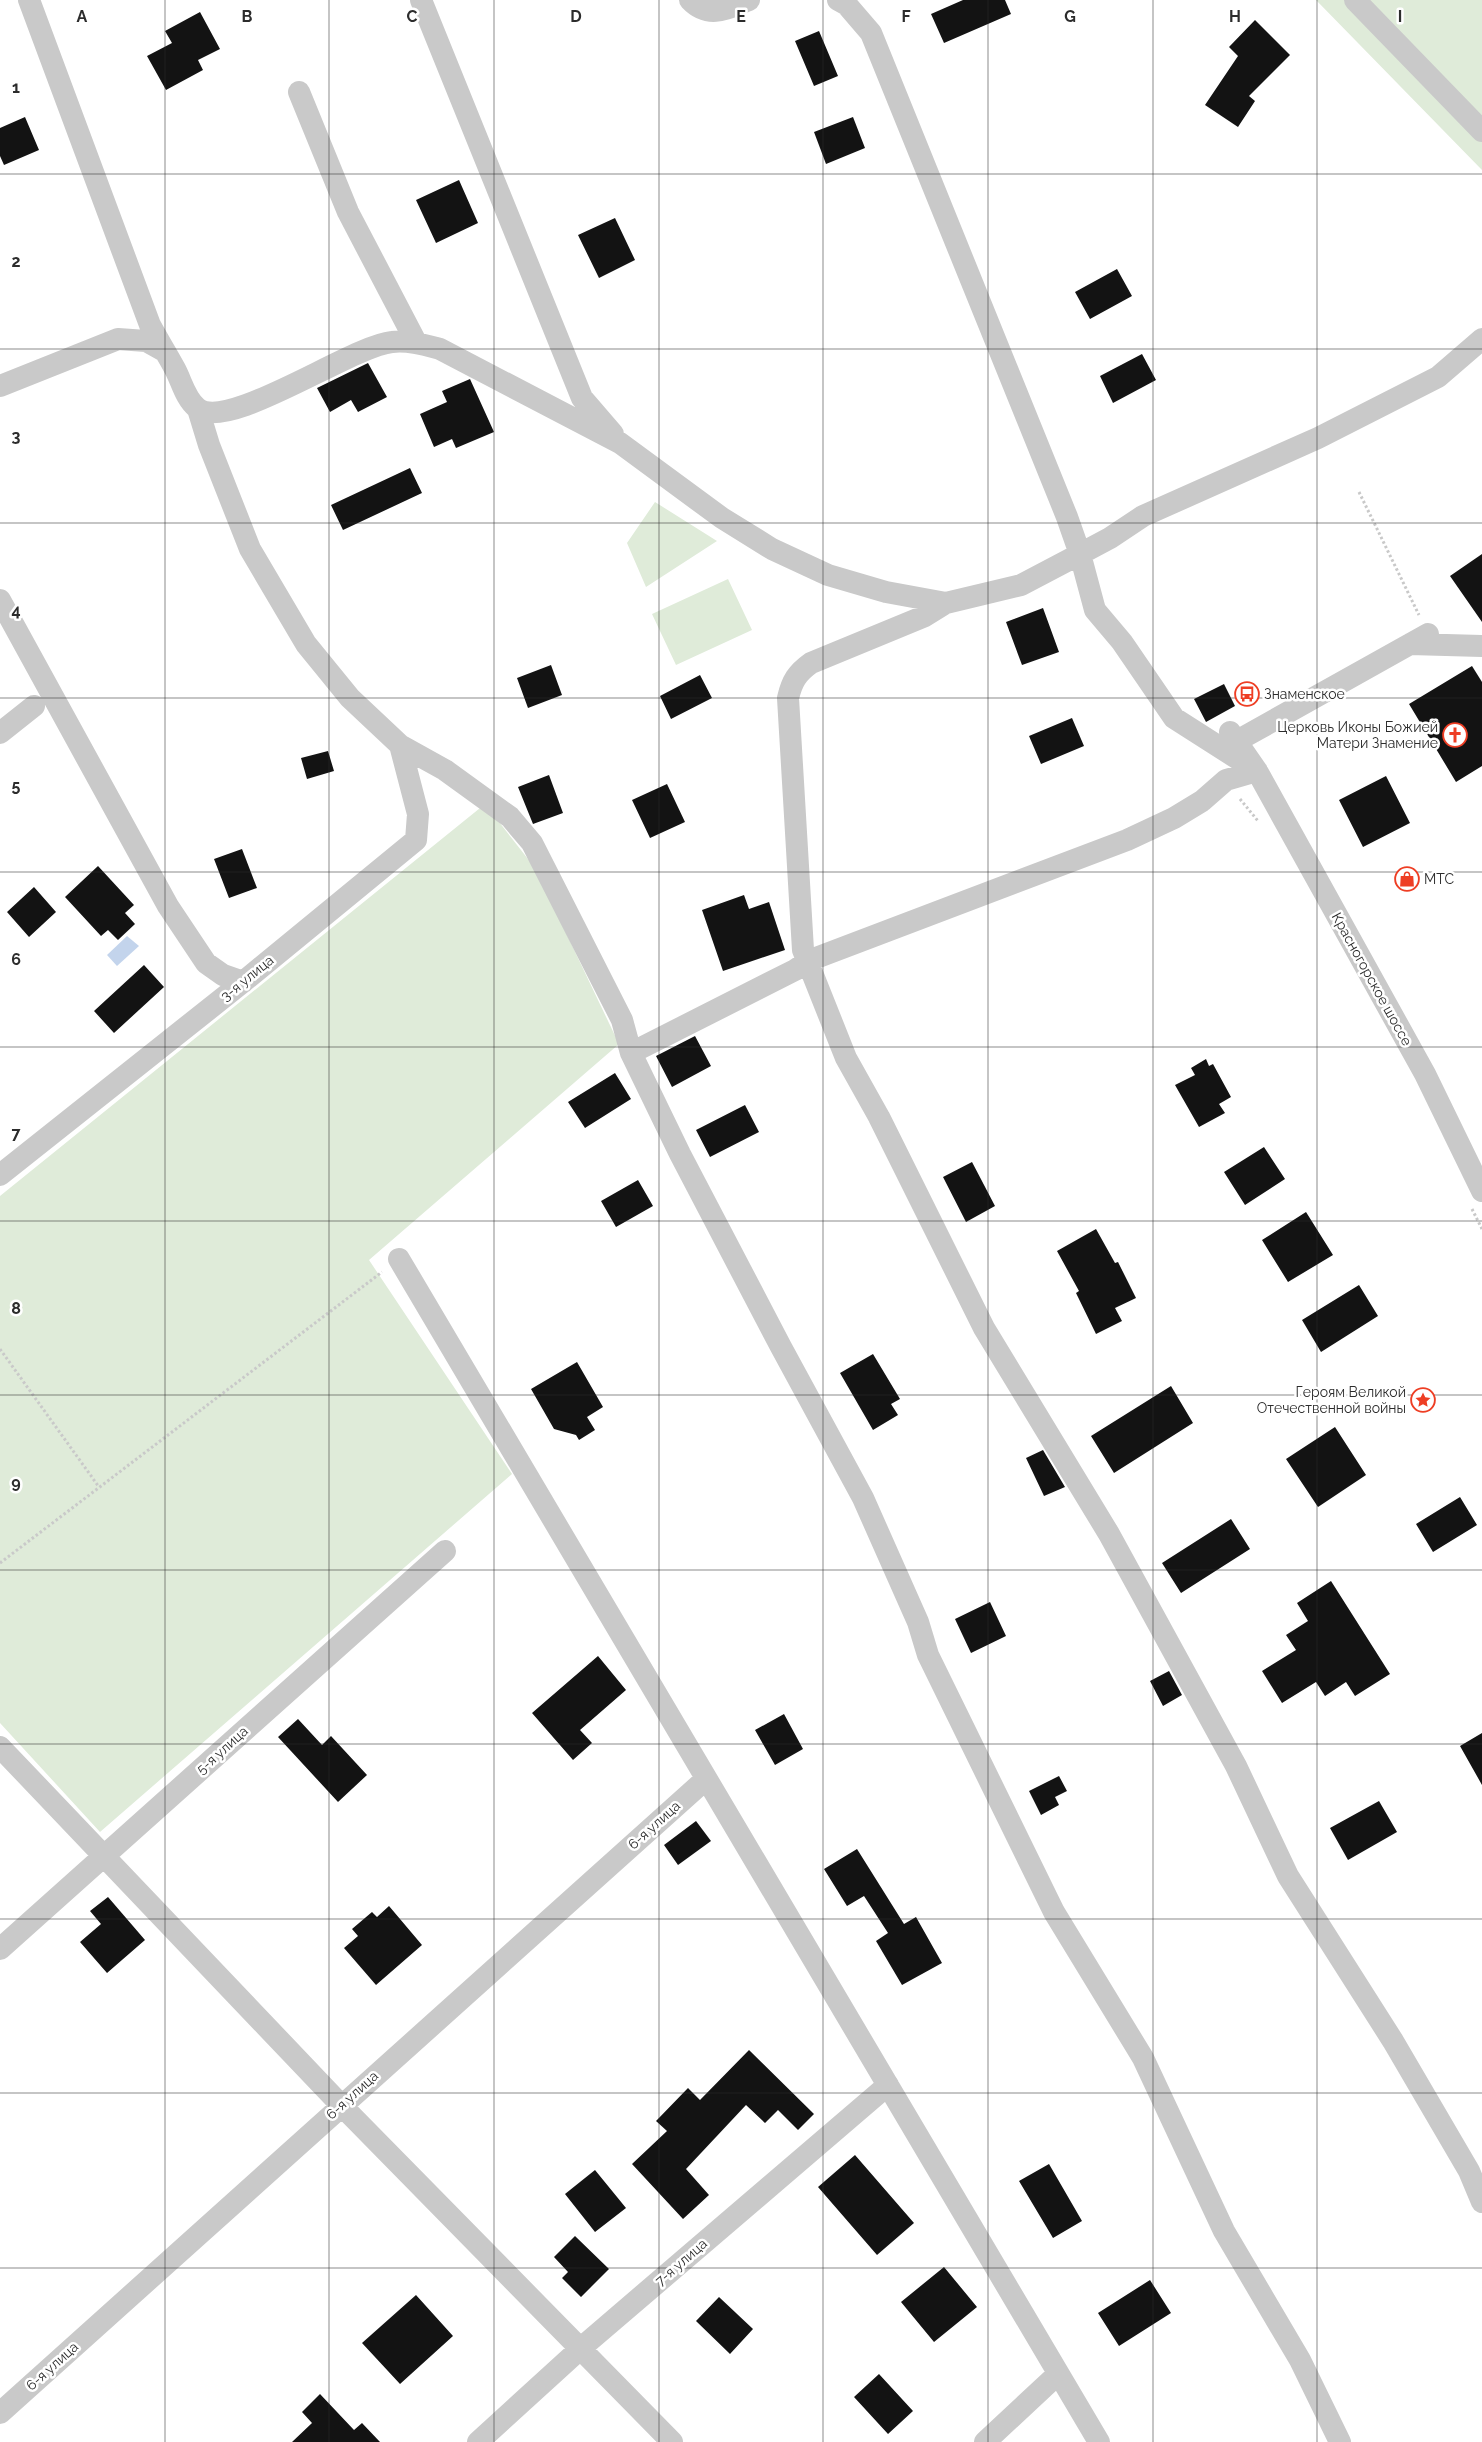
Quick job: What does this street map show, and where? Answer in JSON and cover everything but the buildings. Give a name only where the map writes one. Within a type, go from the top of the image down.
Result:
[{"type":"street","points":[[29,0],[150,326],[174,368],[186,394],[198,409],[209,445],[250,549],[306,644],[350,698],[400,745],[444,770],[510,817],[532,843],[622,1020],[631,1053],[680,1154],[780,1348],[863,1498],[918,1622],[928,1655],[1054,1912],[1143,2058],[1224,2231],[1300,2360],[1340,2442]]},
{"type":"street","points":[[421,0],[582,398],[620,443]]},
{"type":"street","points":[[690,0],[708,11],[722,12],[749,0]]},
{"type":"street","points":[[838,0],[847,5],[871,33],[1064,508],[1080,554],[1095,610],[1122,642],[1174,718],[1257,771]]},
{"type":"street","points":[[1355,0],[1482,131]]},
{"type":"street","points":[[299,92],[348,212],[416,342]]},
{"type":"street","points":[[0,386],[118,339],[146,341],[164,351]]},
{"type":"street","points":[[1482,339],[1438,377],[1318,438],[1143,516],[1110,538],[1021,585],[946,603],[925,616],[811,663],[798,673],[788,698],[803,950],[846,1058],[879,1117],[984,1328],[1109,1534],[1236,1766],[1288,1876],[1393,2041],[1469,2172],[1482,2202]]},
{"type":"street","points":[[198,409],[212,413],[227,412],[274,394],[364,349],[392,342],[416,342],[440,348],[620,443],[722,518],[772,549],[828,575],[886,592],[946,603]]},
{"type":"street","points":[[0,600],[168,906],[206,963],[223,975],[242,982]]},
{"type":"street","points":[[1419,639],[1482,646]]},
{"type":"street","name":"Красногорское шоссе","points":[[1419,639],[1232,737],[1257,771],[1425,1074],[1482,1191]]},
{"type":"street","points":[[0,733],[34,706]]},
{"type":"street","name":"3-я улица","points":[[0,1175],[416,840],[418,814],[400,745]]},
{"type":"street","points":[[631,1053],[794,970],[808,961],[1127,840],[1174,818],[1202,801],[1226,780],[1257,771]]},
{"type":"street","points":[[399,1259],[1099,2442]]},
{"type":"street","name":"5-я улица","points":[[0,1949],[445,1551]]},
{"type":"street","points":[[0,1747],[341,2105],[672,2442]]},
{"type":"street","name":"6-я улица","points":[[0,2412],[706,1779]]},
{"type":"street","name":"7-я улица","points":[[478,2442],[581,2348],[888,2085]]},
{"type":"street","points":[[985,2442],[1058,2374]]},
{"type":"path","points":[[1359,492],[1419,639]]},
{"type":"path","points":[[0,1563],[399,1259]]},
{"type":"path","points":[[0,1349],[99,1487]]},
{"type":"green space","points":[[1316,0],[1482,0],[1482,170]]},
{"type":"green space","points":[[655,502],[717,541],[646,587],[627,543]]},
{"type":"green space","points":[[728,579],[752,630],[676,665],[652,614]]},
{"type":"green space","points":[[485,804],[535,868],[619,1044],[369,1260],[512,1474],[100,1832],[0,1723],[0,1196]]},
{"type":"water","points":[[127,936],[139,946],[117,966],[107,955]]},
{"type":"place","name":"Знаменское","points":[[1247,694]]},
{"type":"place","name":"Церковь Иконы Божией Матери Знамение","points":[[1455,735]]},
{"type":"place","name":"МТС","points":[[1407,879]]},
{"type":"place","name":"Героям Великой Отечественной войны","points":[[1423,1400]]}]
